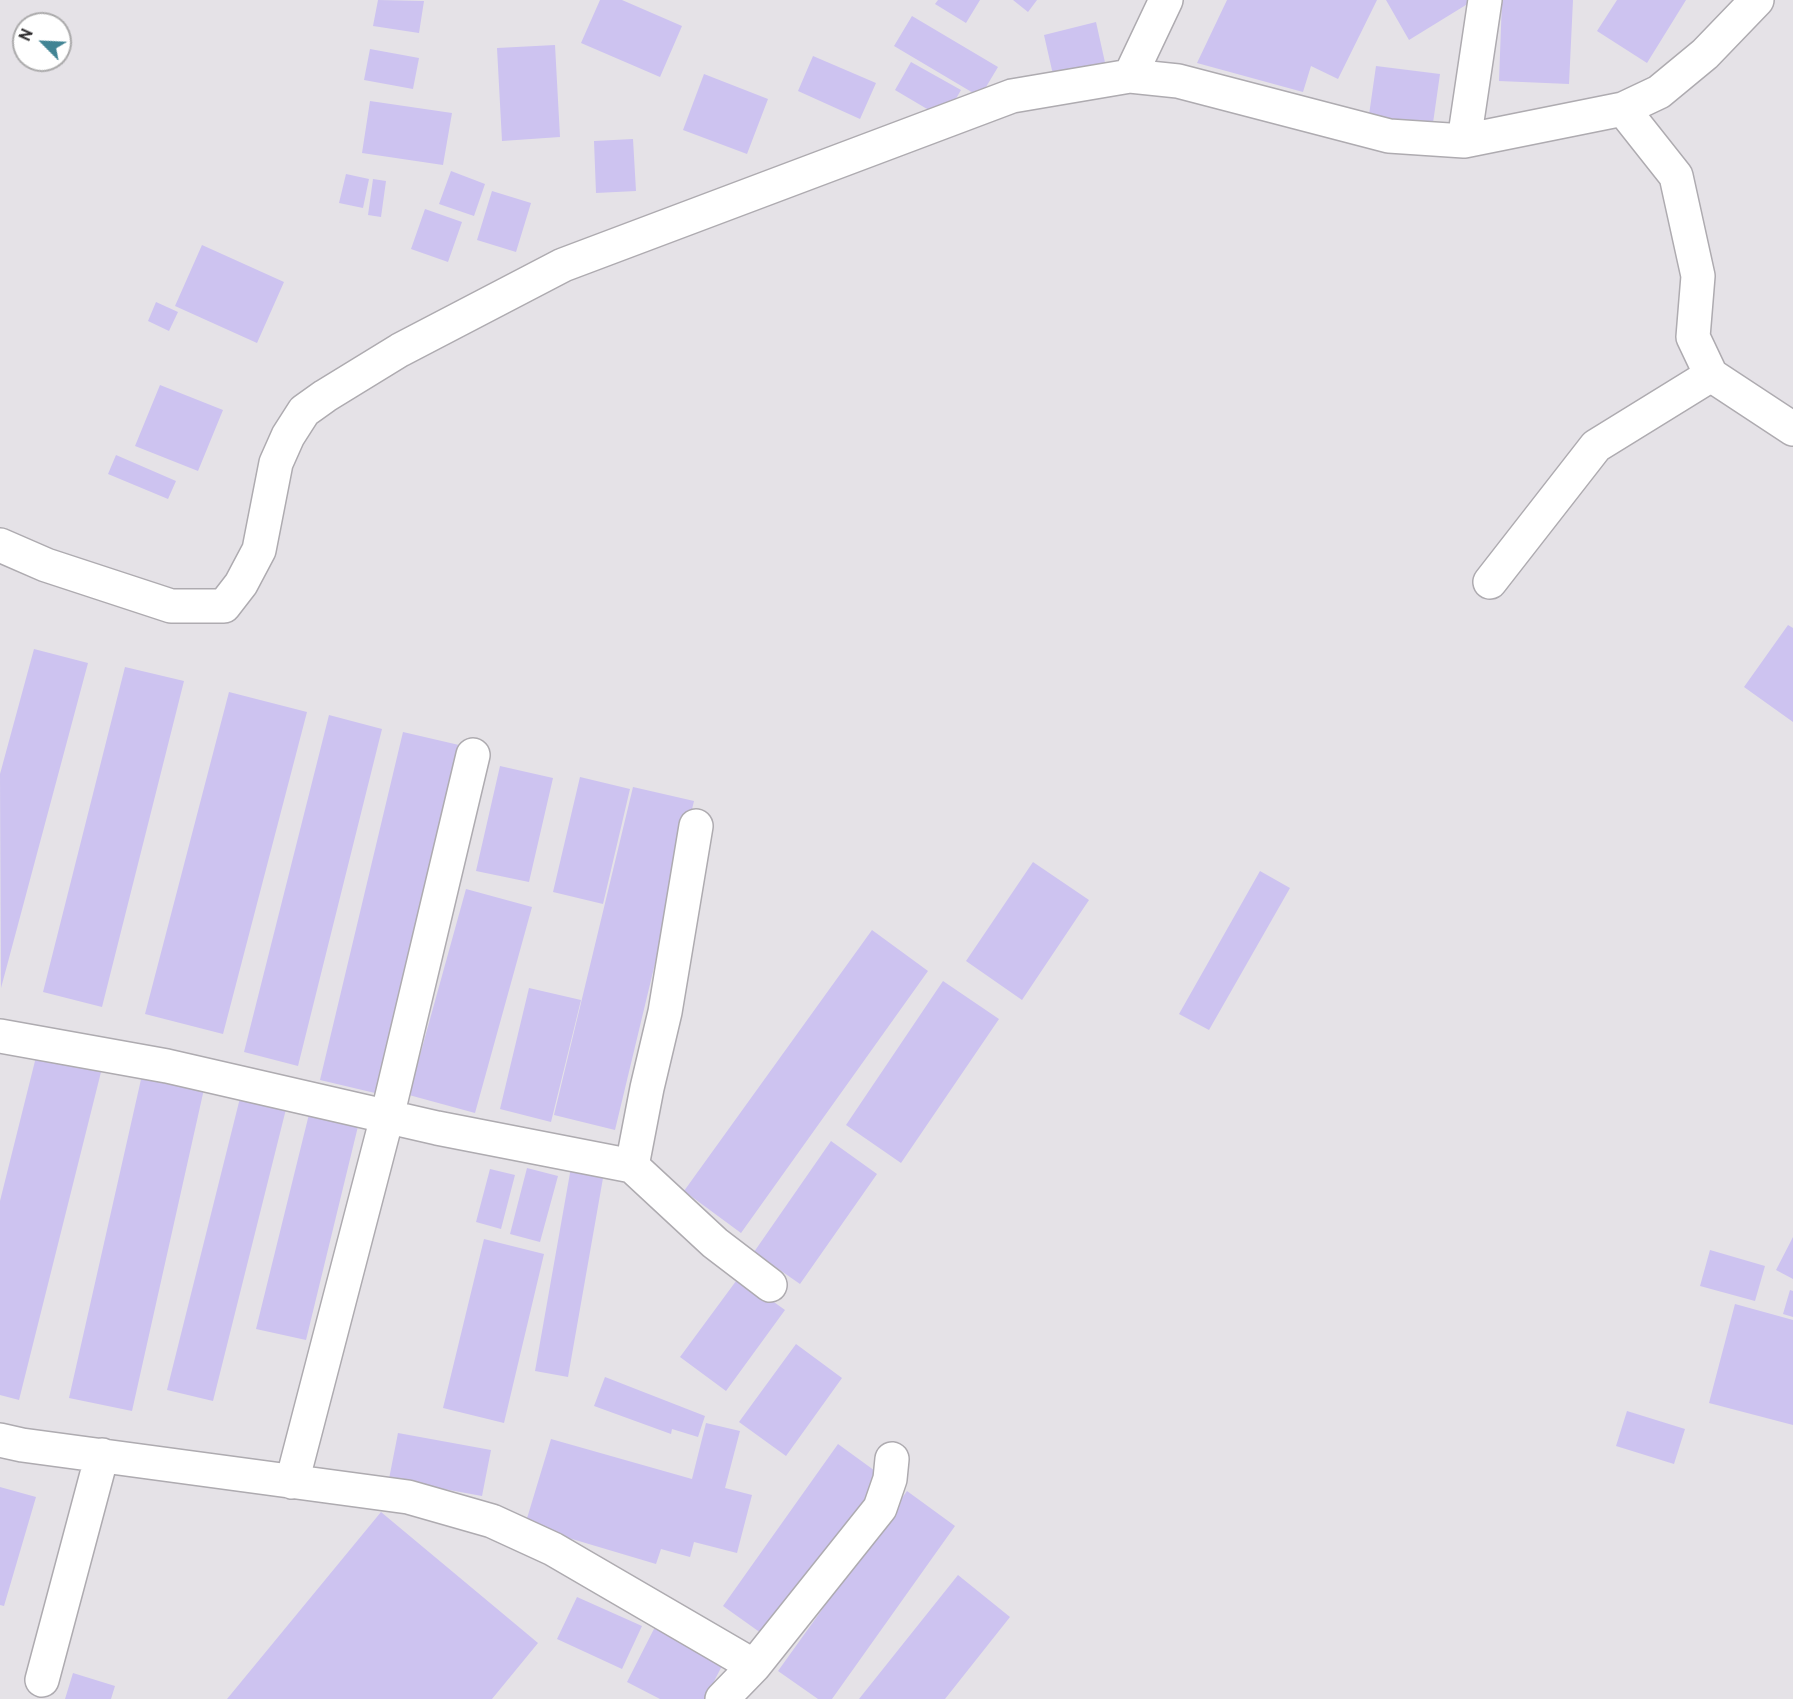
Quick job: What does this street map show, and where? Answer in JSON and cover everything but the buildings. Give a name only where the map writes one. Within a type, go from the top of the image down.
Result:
[{"type":"street","points":[[1130,76],[1166,0]]},
{"type":"street","points":[[1464,141],[1485,0]]},
{"type":"street","points":[[0,545],[45,565],[171,606],[224,606],[241,584],[259,550],[276,463],[288,436],[304,411],[400,350],[563,265],[1012,96],[1130,76],[1189,83],[1389,136],[1464,141],[1623,109],[1659,92],[1705,54],[1757,0]]},
{"type":"street","points":[[1623,109],[1676,176],[1698,276],[1693,337],[1711,375],[1793,429]]},
{"type":"street","points":[[1490,582],[1596,446],[1711,375]]},
{"type":"street","points":[[292,1482],[387,1117],[473,755]]},
{"type":"street","points":[[632,1166],[665,1012],[696,826]]},
{"type":"street","points":[[0,1036],[167,1065],[387,1117],[632,1166],[715,1243],[770,1285]]},
{"type":"street","points":[[0,1440],[408,1497],[492,1521],[553,1549],[754,1666]]},
{"type":"street","points":[[42,1680],[102,1455]]},
{"type":"street","points":[[722,1699],[754,1666],[880,1508],[890,1479],[892,1459]]}]
